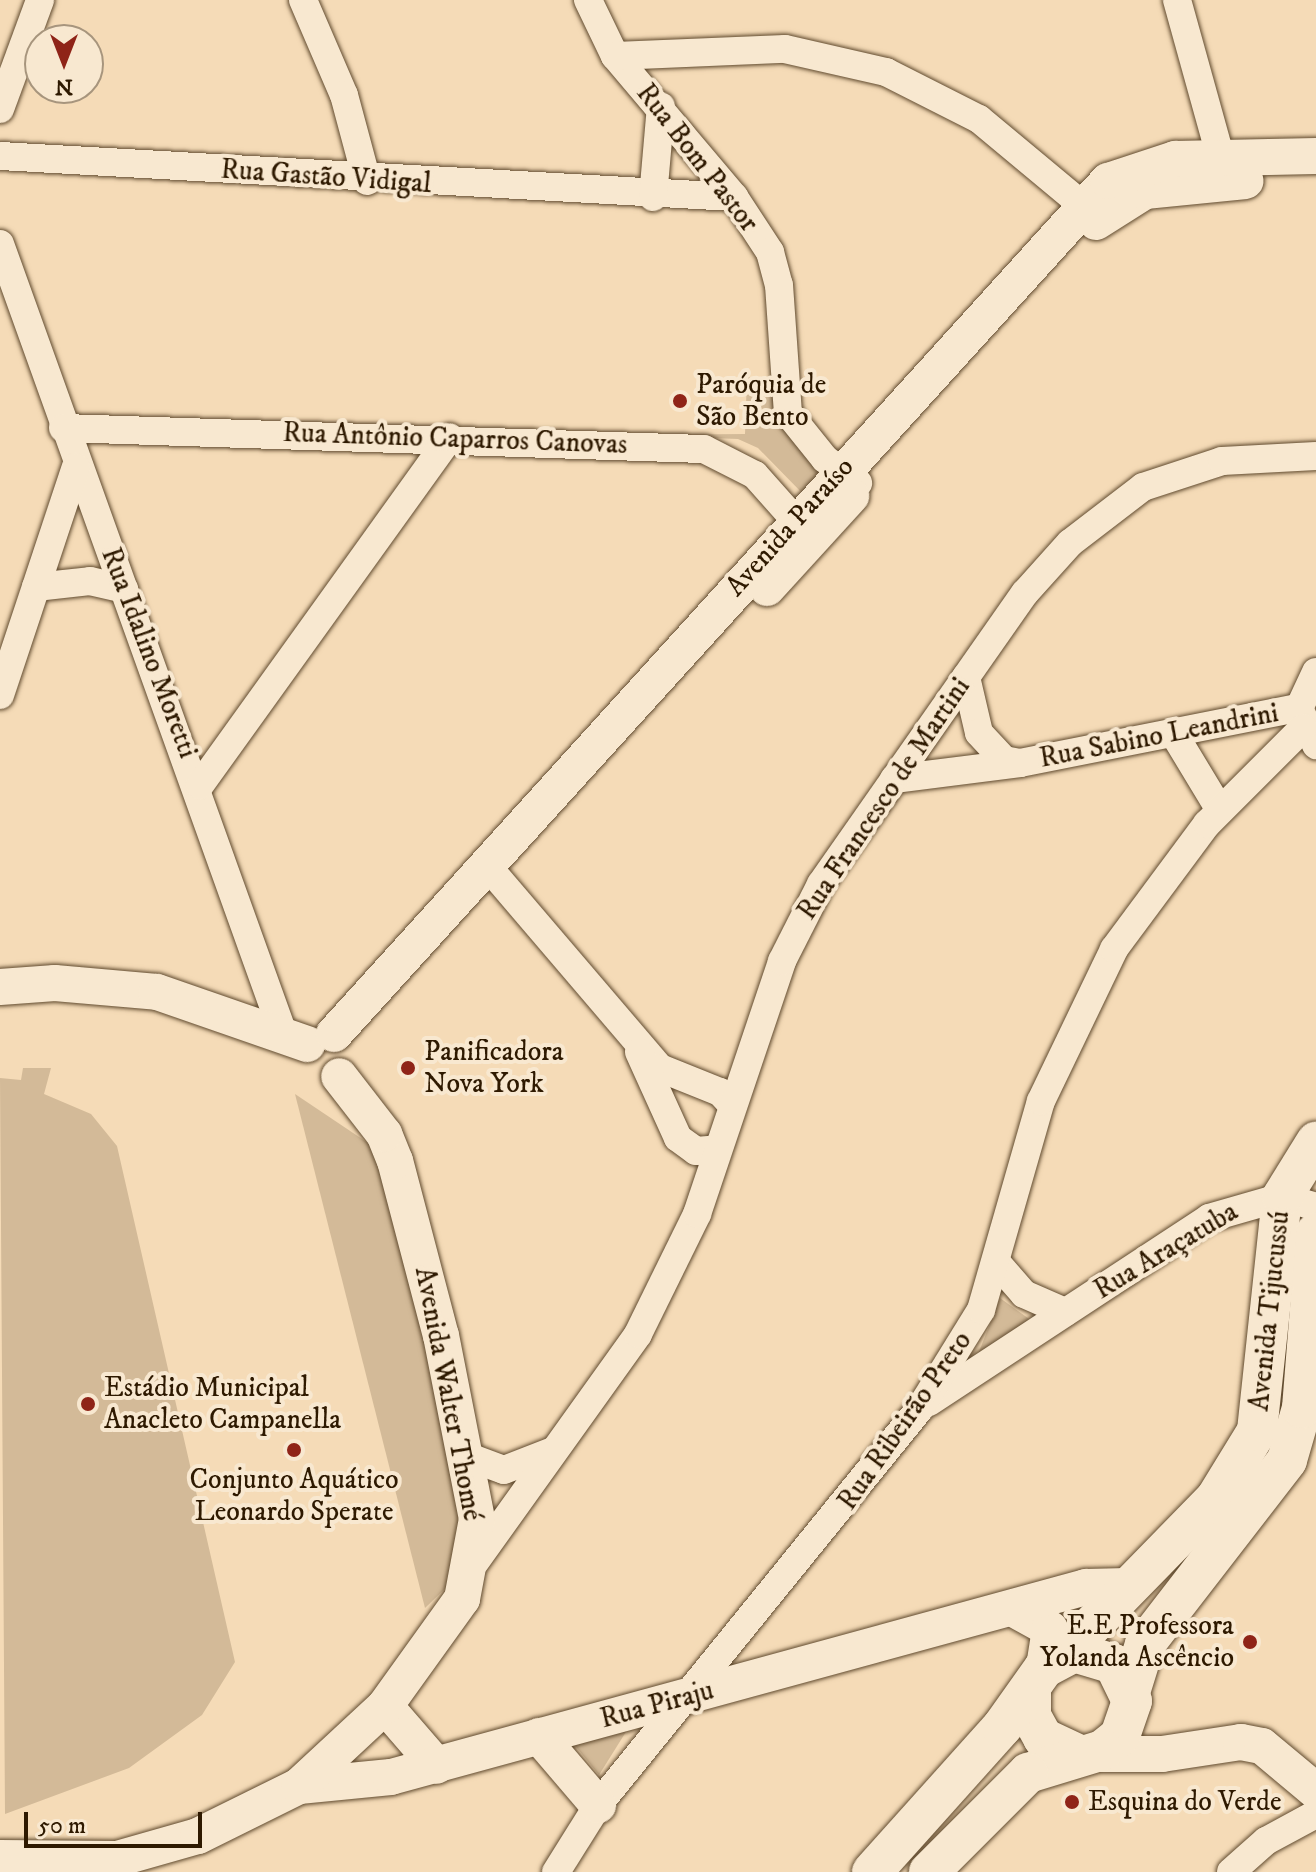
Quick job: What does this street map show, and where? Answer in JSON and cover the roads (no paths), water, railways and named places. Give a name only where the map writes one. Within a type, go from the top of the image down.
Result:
[{"type":"main road","name":"Avenida Tijucussú","points":[[872,1872],[1046,1671],[1127,1586],[1216,1498],[1289,1438],[1299,1202],[1316,1142]]},
{"type":"main road","name":"Avenida Tijucussú","points":[[929,1872],[1028,1773],[1085,1754],[1120,1736],[1145,1644],[1271,1490],[1289,1438],[1316,1233]]},
{"type":"main road","points":[[1085,1754],[1057,1749],[1035,1727],[1046,1671],[1105,1658],[1131,1701]]},
{"type":"street","points":[[0,109],[40,0]]},
{"type":"street","points":[[303,0],[344,95],[367,181]]},
{"type":"street","name":"Rua Bom Pastor","points":[[588,0],[615,56],[661,106],[734,197],[770,252],[779,285],[788,413],[810,444],[852,478]]},
{"type":"street","points":[[1177,0],[1225,170]]},
{"type":"street","points":[[615,56],[785,49],[886,72],[979,119],[1090,212]]},
{"type":"street","points":[[653,197],[661,106]]},
{"type":"street","name":"Rua Gastão Vidigal","points":[[0,156],[653,197],[734,197]]},
{"type":"street","name":"Avenida Paraíso","points":[[1225,170],[1316,156]]},
{"type":"street","name":"Avenida Paraíso","points":[[322,1047],[495,876],[803,529],[1090,212],[1135,167],[1225,170],[1316,180]]},
{"type":"street","name":"Rua Idalino Moretti","points":[[0,244],[5,274],[76,467],[200,785],[322,1047]]},
{"type":"street","name":"Rua Antônio Caparros Canovas","points":[[63,428],[450,437],[704,449],[755,475],[803,529]]},
{"type":"street","points":[[200,785],[450,437]]},
{"type":"street","name":"Rua Francesco de Martini","points":[[475,1562],[638,1334],[697,1214],[731,1104],[799,923],[966,677],[1070,543],[1143,487],[1222,461],[1316,456]]},
{"type":"street","points":[[0,695],[76,467]]},
{"type":"street","points":[[36,587],[90,581],[124,589]]},
{"type":"street","points":[[1306,727],[1316,672]]},
{"type":"street","name":"Rua Sabino Leandrini","points":[[966,677],[979,733],[1004,760],[1020,763]]},
{"type":"street","name":"Rua Sabino Leandrini","points":[[894,779],[1020,763],[1174,734],[1306,727]]},
{"type":"street","name":"Rua Ribeirão Preto","points":[[556,1872],[598,1805],[692,1696],[921,1407],[981,1310],[997,1263],[1041,1101],[1078,1015],[1151,894],[1220,810],[1306,727]]},
{"type":"street","points":[[1174,734],[1220,810]]},
{"type":"street","points":[[495,876],[636,1044],[660,1068],[720,1092],[731,1104]]},
{"type":"street","points":[[0,987],[55,983],[157,992],[322,1047]]},
{"type":"street","points":[[636,1044],[678,1138],[696,1151],[718,1149]]},
{"type":"street","name":"Avenida Walter Thomé","points":[[0,1858],[117,1859],[198,1836],[299,1786],[385,1706],[444,1631],[475,1562],[477,1519],[466,1456],[395,1161],[384,1134],[322,1047]]},
{"type":"street","name":"Rua Araçatuba","points":[[921,1407],[1209,1218],[1299,1202]]},
{"type":"street","name":"Rua Araçatuba","points":[[997,1263],[1024,1294],[1065,1312]]},
{"type":"street","points":[[466,1456],[504,1470],[559,1447]]},
{"type":"street","name":"Rua Piraju","points":[[299,1786],[437,1766],[1086,1587],[1127,1586]]},
{"type":"street","points":[[1012,1608],[1050,1629],[1046,1671]]},
{"type":"street","points":[[1131,1701],[1157,1742],[1186,1748]]},
{"type":"street","points":[[385,1706],[437,1766]]},
{"type":"street","points":[[539,1736],[598,1805]]},
{"type":"street","points":[[1085,1754],[1262,1746],[1316,1791]]},
{"type":"street","points":[[1231,1872],[1266,1841],[1316,1814]]},
{"type":"place","name":"Paróquia de São Bento","points":[[680,401]]},
{"type":"place","name":"Panificadora Nova York","points":[[408,1068]]},
{"type":"place","name":"Estádio Municipal Anacleto Campanella","points":[[88,1404]]},
{"type":"place","name":"Conjunto Aquático Leonardo Sperate","points":[[294,1450]]},
{"type":"place","name":"E.E Professora Yolanda Ascêncio","points":[[1250,1642]]},
{"type":"place","name":"Esquina do Verde","points":[[1072,1802]]}]
